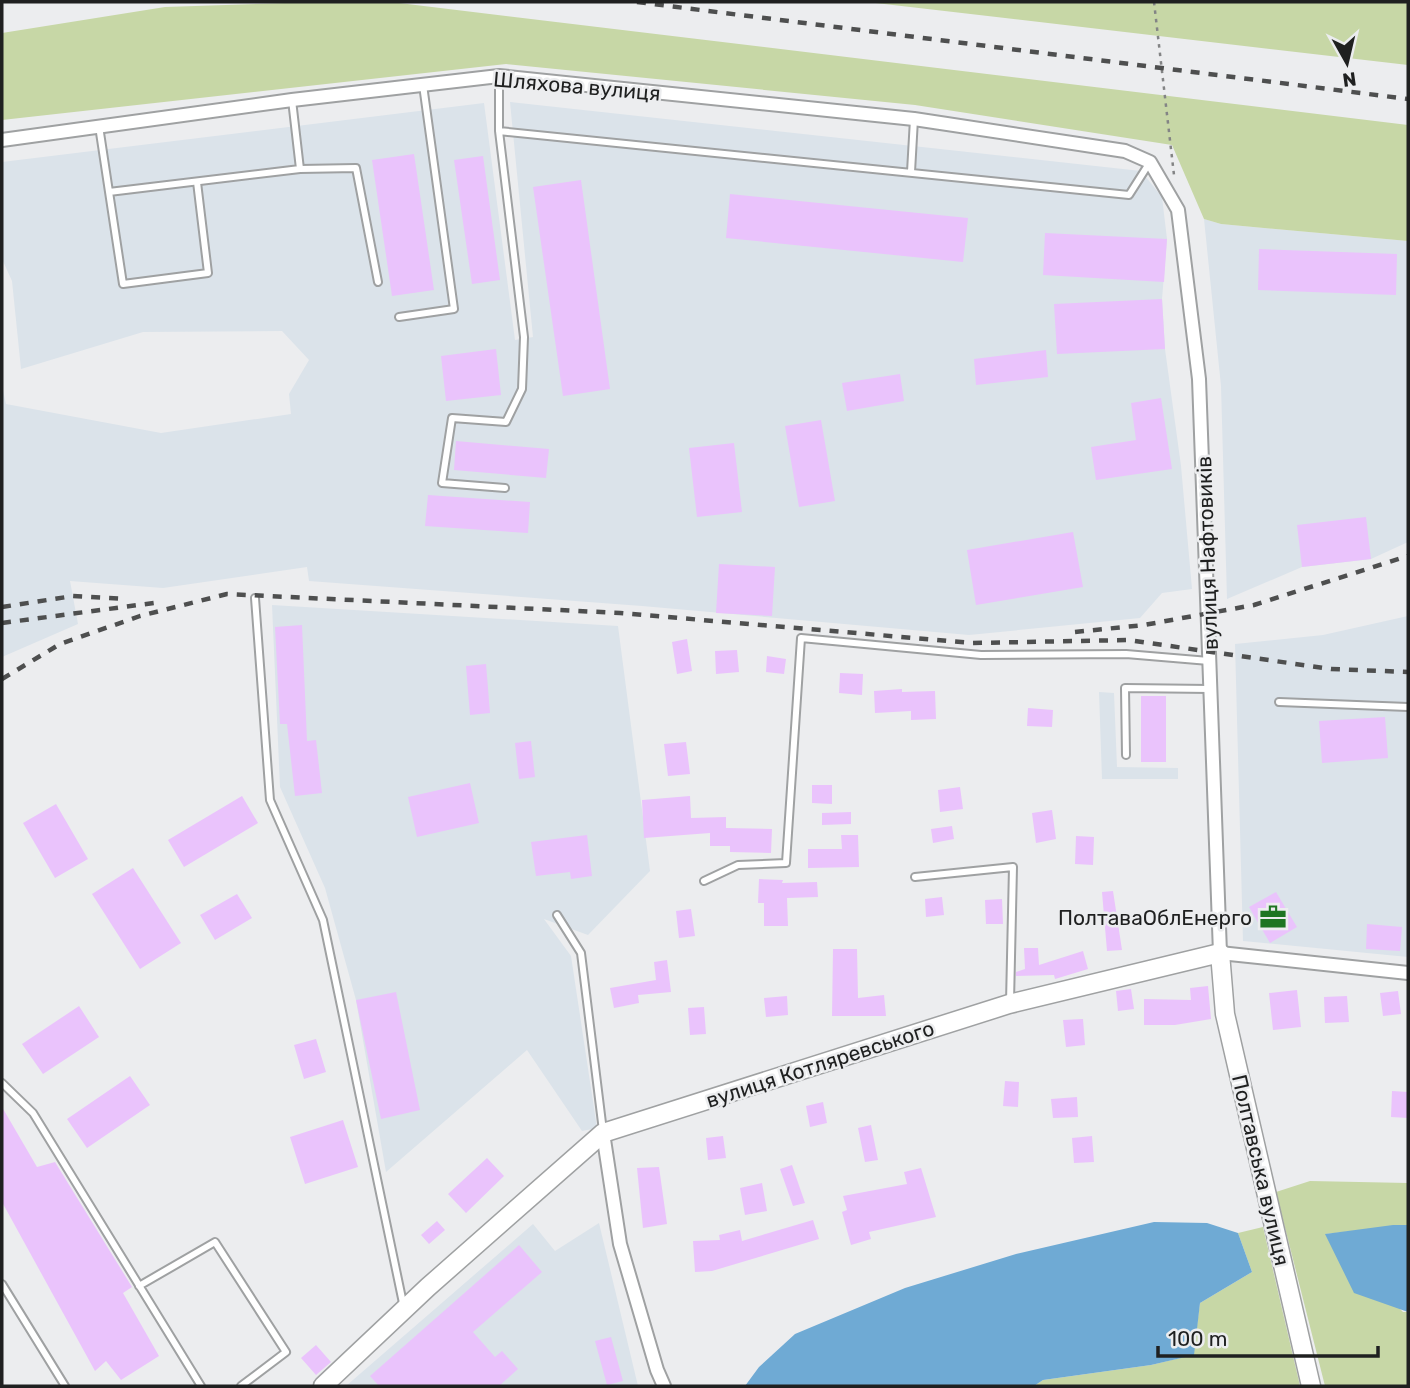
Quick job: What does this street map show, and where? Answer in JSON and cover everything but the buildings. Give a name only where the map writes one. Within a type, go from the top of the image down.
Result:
[{"type":"street","name":"Шляхова вулиця","points":[[2,140],[292,100],[499,76],[914,119],[1125,150],[1150,162]]},
{"type":"street","name":"вулиця Нафтовиків","points":[[1150,162],[1178,210],[1198,366],[1220,953]]},
{"type":"street","name":"вулиця Котляревського","points":[[323,1386],[603,1133],[1009,1004],[1220,953],[1408,973]]},
{"type":"street","name":"Полтавська вулиця","points":[[1220,953],[1225,1014],[1311,1386]]},
{"type":"street","points":[[603,1133],[620,1244],[664,1386]]},
{"type":"lane","points":[[499,76],[499,131],[524,337],[522,390],[506,422],[452,418],[442,483],[505,488]]},
{"type":"lane","points":[[399,317],[454,309],[423,85]]},
{"type":"lane","points":[[292,100],[300,169]]},
{"type":"lane","points":[[911,172],[914,119]]},
{"type":"lane","points":[[99,126],[123,284],[208,273],[197,182]]},
{"type":"lane","points":[[499,131],[1129,195],[1150,162]]},
{"type":"lane","points":[[108,192],[300,169],[356,168],[378,282]]},
{"type":"lane","points":[[255,598],[270,800],[323,920],[404,1310]]},
{"type":"lane","points":[[704,881],[738,865],[786,863],[801,638],[981,655],[1126,654],[1211,661]]},
{"type":"lane","points":[[1126,755],[1125,688],[1212,690]]},
{"type":"lane","points":[[1279,702],[1408,707]]},
{"type":"lane","points":[[915,877],[1013,867],[1009,1004]]},
{"type":"lane","points":[[557,915],[582,953],[603,1133]]},
{"type":"lane","points":[[2,1083],[33,1113],[201,1386]]},
{"type":"lane","points":[[139,1286],[215,1242],[286,1352],[241,1386]]},
{"type":"lane","points":[[2,1284],[65,1386]]},
{"type":"path","points":[[1154,2],[1175,182]]},
{"type":"shaded area","points":[[510,102],[1141,171],[1162,197],[1167,239],[1162,299],[1165,349],[1181,466],[1192,589],[1162,593],[1140,618],[969,635],[642,606],[309,581],[307,567],[163,588],[70,581],[78,624],[2,657],[2,386],[6,404],[161,433],[291,414],[289,394],[309,360],[282,331],[143,332],[21,369],[12,281],[2,259],[2,162],[484,103],[515,340],[533,337]]},
{"type":"shaded area","points":[[1204,219],[1221,224],[1408,241],[1408,542],[1371,559],[1302,567],[1227,599],[1221,386]]},
{"type":"shaded area","points":[[272,605],[618,626],[650,871],[588,935],[544,919],[571,956],[597,1128],[582,1131],[527,1050],[386,1172],[356,1000],[325,888],[280,787]]},
{"type":"shaded area","name":"ПолтаваОблЕнерго","points":[[1408,616],[1408,957],[1243,941],[1235,644],[1323,635]]},
{"type":"shaded area","points":[[1099,692],[1114,693],[1117,767],[1178,768],[1178,779],[1102,779]]},
{"type":"shaded area","points":[[599,1223],[638,1386],[346,1386],[533,1224],[555,1251]]},
{"type":"green space","points":[[391,2],[1408,125],[1408,241],[1221,224],[1204,219],[1172,145],[915,105],[506,64],[2,120],[2,33],[165,7]]},
{"type":"green space","points":[[867,2],[1408,2],[1408,65]]},
{"type":"green space","points":[[1310,1181],[1408,1183],[1408,1225],[1326,1234],[1403,1312],[1408,1312],[1408,1386],[1325,1386],[1276,1192]]},
{"type":"green space","points":[[1263,1227],[1300,1386],[1034,1386],[1043,1380],[1151,1365],[1193,1355],[1200,1303],[1252,1272],[1238,1233]]},
{"type":"water","points":[[1154,1222],[1207,1223],[1238,1233],[1252,1272],[1200,1303],[1194,1355],[1151,1365],[1043,1380],[1034,1386],[745,1386],[759,1367],[795,1334],[905,1288],[1016,1254]]},
{"type":"water","points":[[1408,1225],[1408,1312],[1354,1293],[1325,1234]]},
{"type":"railway","points":[[637,2],[1408,99]]},
{"type":"railway","points":[[1075,632],[1144,625],[1254,605],[1408,556]]},
{"type":"railway","points":[[2,679],[60,644],[140,616],[227,594],[620,613],[973,643],[1128,640],[1331,669],[1408,672]]},
{"type":"railway","points":[[2,607],[73,596],[126,599]]},
{"type":"railway","points":[[2,623],[161,602]]},
{"type":"place","name":"ПолтаваОблЕнерго","points":[[1273,917]]}]
